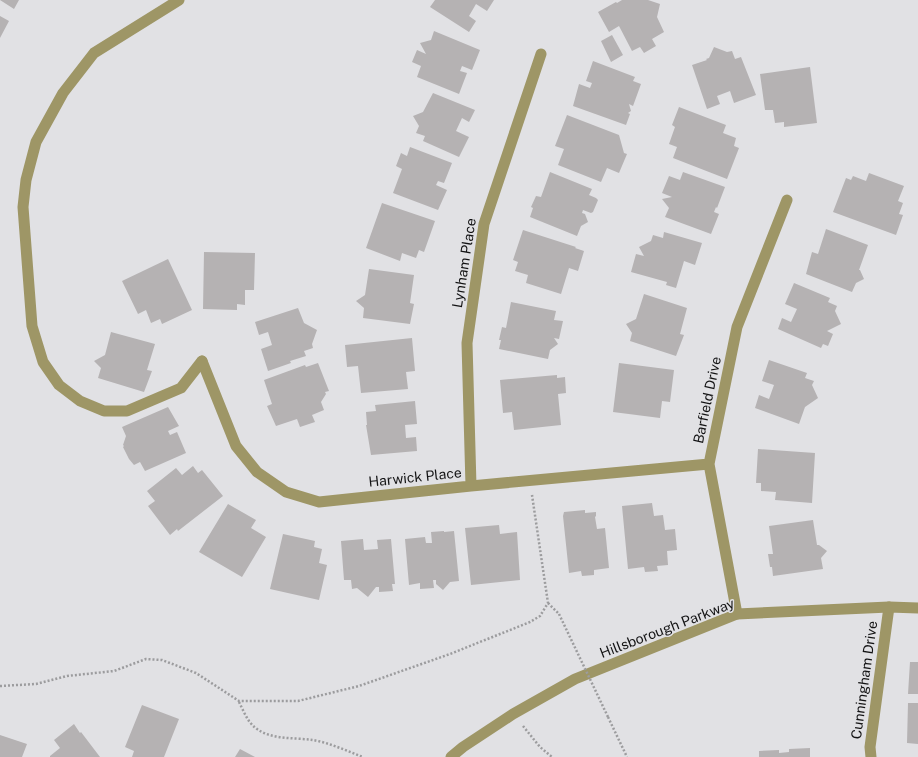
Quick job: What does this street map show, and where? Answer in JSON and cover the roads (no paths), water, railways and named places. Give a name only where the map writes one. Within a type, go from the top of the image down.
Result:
[{"type":"street","name":"Harwick Place","points":[[179,0],[94,53],[63,93],[36,142],[26,180],[24,215],[32,326],[43,362],[59,385],[80,401],[104,411],[127,411],[181,388],[202,361],[236,446],[257,472],[286,492],[318,502],[709,464]]},
{"type":"street","name":"Lynham Place","points":[[471,486],[467,343],[484,224],[541,54]]},
{"type":"street","name":"Barfield Drive","points":[[737,614],[709,464],[737,327],[787,200]]},
{"type":"street","name":"Hillsborough Parkway","points":[[451,757],[513,714],[575,679],[737,614],[889,607],[918,608]]},
{"type":"street","name":"Cunningham Drive","points":[[871,757],[870,747],[889,607]]}]
